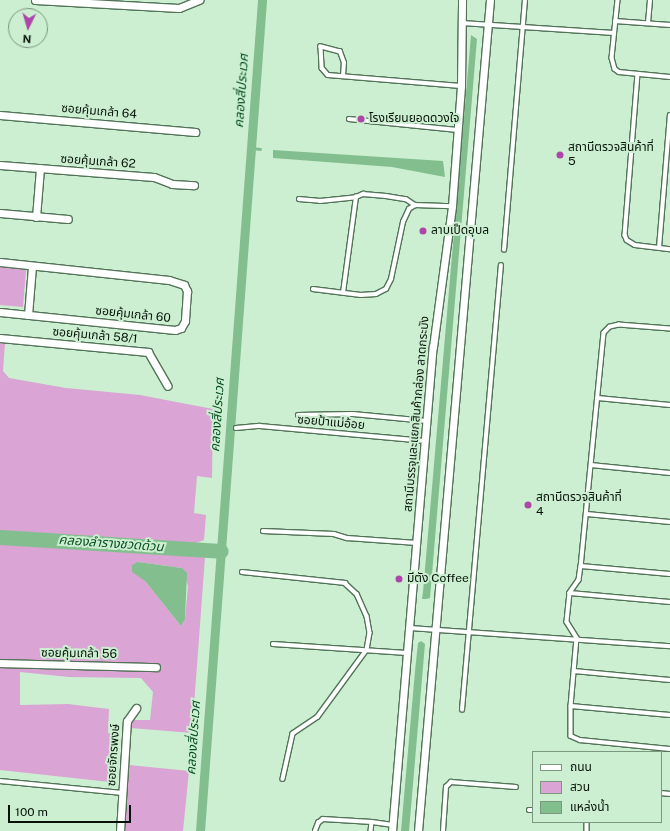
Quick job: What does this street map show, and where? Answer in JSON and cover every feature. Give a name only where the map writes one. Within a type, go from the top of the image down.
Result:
[{"type":"street","points":[[35,0],[179,8],[199,0]]},
{"type":"street","name":"สถานีบรรจุและแยกสินค้ากล่อง ลาดกระบัง","points":[[393,828],[433,347],[452,206],[461,86],[462,0]]},
{"type":"street","points":[[418,831],[490,0]]},
{"type":"street","name":"ซอยคุ้มเกล้า 64","points":[[0,115],[195,132]]},
{"type":"street","name":"ซอยคุ้มเกล้า 62","points":[[0,165],[154,177],[172,184],[194,185]]},
{"type":"street","points":[[36,216],[40,168]]},
{"type":"street","points":[[0,213],[68,219]]},
{"type":"street","name":"ซอยคุ้มเกล้า 60","points":[[0,262],[176,281],[184,284],[187,291],[185,321],[181,328],[175,330],[0,312]]},
{"type":"street","points":[[28,315],[32,266]]},
{"type":"street","name":"ซอยคุ้มเกล้า 58/1","points":[[0,338],[148,352],[168,386]]},
{"type":"street","name":"ซอยคุ้มเกล้า 56","points":[[0,663],[156,667]]},
{"type":"street","name":"ซอยจักรพงษ์","points":[[120,831],[127,721],[136,708]]},
{"type":"lane","points":[[504,250],[526,0]]},
{"type":"lane","points":[[618,0],[612,58],[614,67],[618,72],[670,77]]},
{"type":"lane","points":[[648,23],[650,0]]},
{"type":"lane","points":[[615,21],[670,25]]},
{"type":"lane","points":[[461,23],[614,33]]},
{"type":"lane","points":[[343,76],[344,63],[340,52],[321,47],[322,68],[325,73],[343,76],[461,86]]},
{"type":"lane","points":[[638,74],[624,232],[627,240],[635,246],[670,250]]},
{"type":"lane","points":[[659,248],[670,116]]},
{"type":"lane","points":[[349,119],[458,130]]},
{"type":"lane","points":[[299,199],[320,200],[356,197],[363,194],[406,199],[415,205],[452,206]]},
{"type":"lane","points":[[343,293],[356,197]]},
{"type":"lane","points":[[312,289],[343,293],[376,294],[386,289],[392,279],[402,222],[409,210],[415,205]]},
{"type":"lane","points":[[462,710],[502,266]]},
{"type":"lane","points":[[670,329],[619,325],[607,330],[604,334],[581,566],[579,580],[570,593],[567,622],[577,638],[569,732],[575,739],[670,749]]},
{"type":"lane","points":[[598,398],[670,405]]},
{"type":"lane","points":[[298,415],[353,414],[427,421]]},
{"type":"lane","name":"ซอยป้าแม่อ้อย","points":[[236,428],[260,426],[425,441]]},
{"type":"lane","points":[[591,465],[670,473]]},
{"type":"lane","points":[[587,514],[670,522]]},
{"type":"lane","points":[[263,531],[334,534],[348,538],[416,543]]},
{"type":"lane","points":[[581,566],[670,574]]},
{"type":"lane","points":[[242,572],[345,583],[357,594],[367,616],[370,632],[367,650],[318,717],[293,734],[284,779]]},
{"type":"lane","points":[[570,593],[670,602]]},
{"type":"lane","points":[[410,628],[436,628],[670,646]]},
{"type":"lane","points":[[273,644],[407,653]]},
{"type":"lane","points":[[574,671],[670,680]]},
{"type":"lane","points":[[571,706],[670,715]]},
{"type":"lane","points":[[0,781],[122,793]]},
{"type":"lane","points":[[443,831],[446,787],[451,782],[516,787]]},
{"type":"lane","points":[[316,831],[318,823],[323,819],[372,822],[393,828]]},
{"type":"lane","points":[[371,831],[372,822]]},
{"type":"green space","points":[[0,266],[26,270],[23,307],[0,305]]},
{"type":"green space","points":[[0,342],[5,343],[3,371],[9,378],[66,388],[140,395],[213,409],[212,478],[197,476],[194,513],[206,515],[204,540],[190,545],[0,531]]},
{"type":"green space","points":[[0,542],[197,553],[205,557],[192,733],[131,728],[132,720],[150,720],[153,692],[141,678],[69,677],[20,672],[20,705],[68,704],[109,709],[108,733],[119,734],[118,769],[110,782],[0,770]],"holes":[[[138,562],[182,568],[188,586],[185,619],[181,626],[145,581]]]},
{"type":"green space","points":[[129,765],[189,771],[183,831],[123,831]]},
{"type":"water","points":[[471,35],[477,39],[430,598],[422,599],[423,592]]},
{"type":"water","points":[[273,150],[443,161],[445,177],[392,167],[273,158]]},
{"type":"water","points":[[138,562],[182,568],[187,573],[185,619],[181,626],[145,581],[132,572],[132,565]]},
{"type":"water","points":[[421,641],[425,644],[409,831],[401,831],[415,671],[418,643]]},
{"type":"waterway","name":"คลองสี่ประเวศ","points":[[200,831],[262,0]]},
{"type":"waterway","points":[[251,148],[260,149]]},
{"type":"waterway","name":"คลองลำรางชวดด้วน","points":[[0,537],[221,551]]},
{"type":"place","name":"โรงเรียนยอดดวงใจ","points":[[361,119]]},
{"type":"place","name":"สถานีตรวจสินค้าที่ 5","points":[[560,155]]},
{"type":"place","name":"ลาบเป็ดอุบล","points":[[423,231]]},
{"type":"place","name":"สถานีตรวจสินค้าที่ 4","points":[[528,505]]},
{"type":"place","name":"มีตัง Coffee","points":[[399,579]]}]
